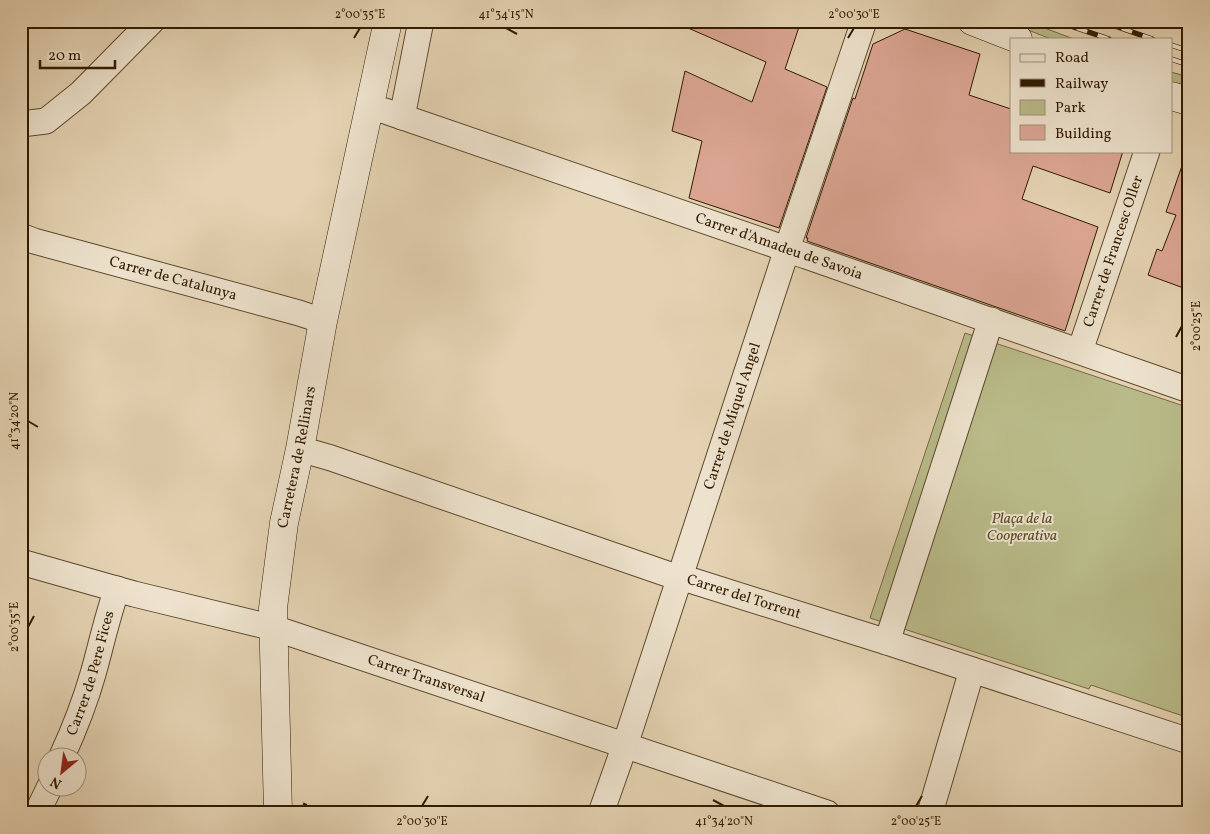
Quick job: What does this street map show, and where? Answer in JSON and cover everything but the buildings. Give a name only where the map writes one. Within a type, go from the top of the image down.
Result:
[{"type":"street","points":[[21,124],[46,120],[81,93],[152,21]]},
{"type":"street","name":"Carretera de Rellinars","points":[[287,807],[273,608],[284,523],[300,449],[323,321],[388,21]]},
{"type":"street","points":[[402,117],[421,21]]},
{"type":"street","name":"Carrer de Miquel Angel","points":[[601,813],[864,21]]},
{"type":"street","points":[[972,21],[1015,38]]},
{"type":"street","points":[[370,108],[409,82]]},
{"type":"street","points":[[1172,96],[1189,101]]},
{"type":"street","name":"Carrer d'Amadeu de Savoia","points":[[370,108],[402,117],[762,240],[1189,390]]},
{"type":"street","name":"Carrer de Francesc Oller","points":[[1080,351],[1147,152]]},
{"type":"street","name":"Carrer de Catalunya","points":[[21,236],[323,321]]},
{"type":"street","points":[[887,642],[991,320]]},
{"type":"street","name":"Carrer del Torrent","points":[[300,449],[679,578],[887,642],[1189,741]]},
{"type":"street","name":"Carrer Transversal","points":[[21,562],[117,589],[274,628],[826,813]]},
{"type":"street","name":"Carrer de Pere Fices","points":[[67,746],[92,676],[117,589]]},
{"type":"street","points":[[930,813],[972,670]]},
{"type":"street","points":[[37,813],[45,796]]},
{"type":"path","points":[[287,807],[329,813]]},
{"type":"green space","points":[[1005,21],[1026,21],[1071,38],[1048,38]]},
{"type":"green space","points":[[1172,72],[1189,77],[1189,89],[1172,83]]},
{"type":"green space","name":"Plaça de la Cooperativa","points":[[965,333],[1184,406],[1183,411],[1189,414],[1189,718],[1091,685],[1089,689],[870,618]]},
{"type":"railway","points":[[1056,21],[1106,38]]},
{"type":"railway","points":[[1101,21],[1149,38]]},
{"type":"railway","points":[[1172,45],[1189,51]]},
{"type":"railway","points":[[1172,59],[1189,65]]}]
